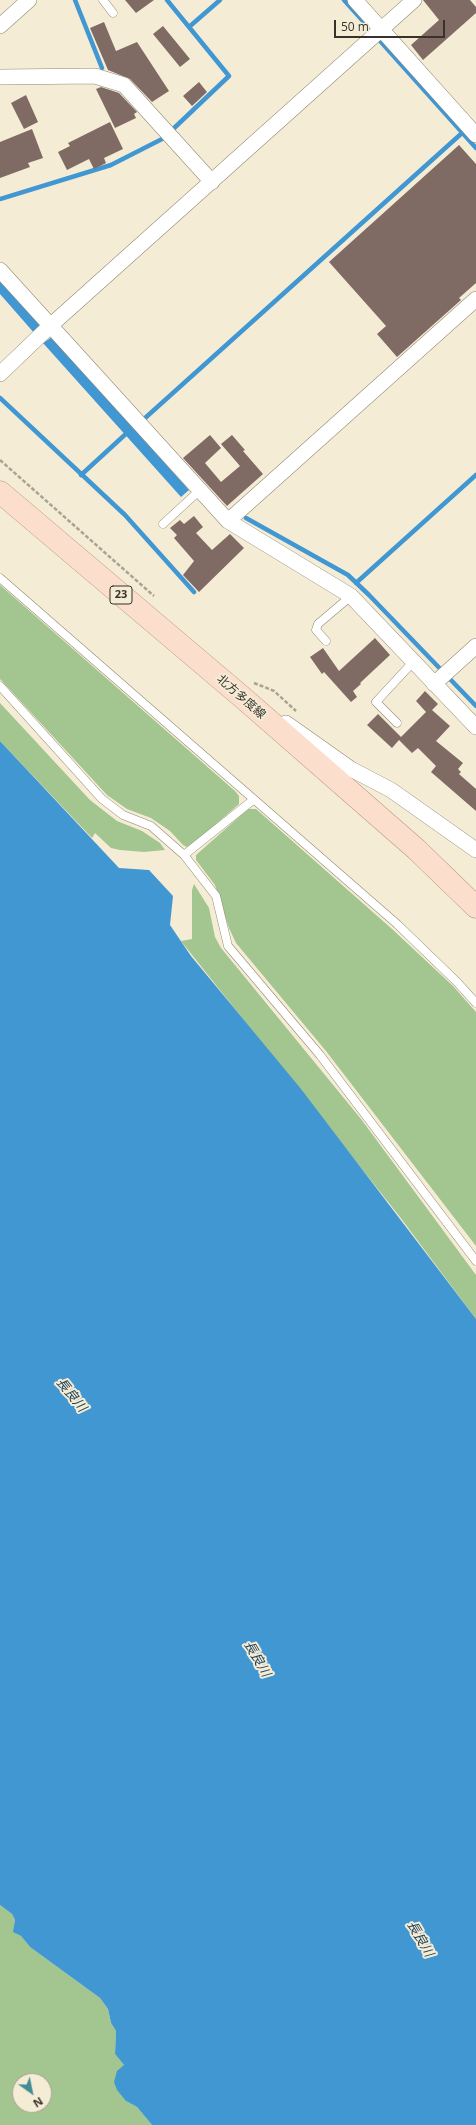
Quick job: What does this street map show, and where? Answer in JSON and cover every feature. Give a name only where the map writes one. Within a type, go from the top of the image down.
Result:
[{"type":"main road","name":"北方多度線","points":[[0,492],[246,689],[476,907]]},
{"type":"street","points":[[0,26],[29,0]]},
{"type":"street","points":[[355,0],[475,132]]},
{"type":"street","points":[[0,374],[50,326],[414,0]]},
{"type":"street","points":[[0,77],[95,76],[124,85],[212,182]]},
{"type":"street","points":[[0,270],[228,521],[351,596],[414,662],[437,681],[476,727]]},
{"type":"street","points":[[228,521],[476,299]]},
{"type":"street","points":[[437,681],[476,646]]},
{"type":"street","points":[[246,689],[271,713],[350,769],[391,790],[476,850]]},
{"type":"lane","points":[[103,0],[113,13]]},
{"type":"lane","points":[[163,524],[200,490]]},
{"type":"lane","points":[[0,578],[397,924],[457,982],[476,1003]]},
{"type":"lane","points":[[326,641],[316,630],[318,624],[351,596]]},
{"type":"lane","points":[[398,724],[376,702],[414,662]]},
{"type":"lane","points":[[0,686],[102,799],[123,815],[151,826],[184,855],[216,896],[228,946],[320,1055],[476,1261]]},
{"type":"lane","points":[[184,855],[253,800]]},
{"type":"path","points":[[0,460],[156,598]]},
{"type":"path","points":[[246,689],[274,691],[302,716]]},
{"type":"green space","points":[[0,585],[235,791],[239,796],[239,804],[192,845],[187,847],[183,845],[170,831],[151,818],[127,809],[107,795],[0,679]]},
{"type":"green space","points":[[0,703],[90,800],[117,821],[142,831],[160,843],[165,850],[144,852],[120,850],[111,848],[95,833],[92,838],[0,741]]},
{"type":"green space","points":[[248,809],[256,809],[392,929],[453,986],[476,1012],[476,1246],[326,1051],[236,943],[229,928],[215,885],[196,860],[196,855]]},
{"type":"green space","points":[[194,884],[209,908],[215,937],[221,948],[361,1119],[476,1275],[476,1319],[400,1217],[181,941],[192,939],[192,890]]},
{"type":"green space","points":[[0,1905],[12,1914],[15,1920],[14,1932],[21,1936],[30,1947],[100,1998],[108,2009],[111,2023],[116,2031],[115,2054],[124,2065],[126,2101],[137,2107],[152,2125],[0,2125]]},
{"type":"water","points":[[0,278],[42,326],[35,334],[0,294]]},
{"type":"water","points":[[52,337],[189,490],[181,497],[43,343]]},
{"type":"water","name":"長良川","points":[[0,741],[119,868],[149,870],[173,896],[170,925],[191,956],[301,1089],[476,1319],[476,2125],[152,2125],[137,2107],[126,2101],[117,2090],[114,2082],[117,2071],[124,2065],[115,2054],[116,2031],[111,2023],[108,2009],[100,1998],[30,1947],[21,1936],[13,1932],[15,1920],[12,1914],[0,1905]]},
{"type":"building","points":[[125,0],[154,0],[136,13]]},
{"type":"building","points":[[423,0],[470,0],[476,7],[476,13],[423,60],[411,45],[439,20]]},
{"type":"building","points":[[104,22],[116,51],[137,42],[169,91],[152,102],[130,79],[108,70],[90,28]]},
{"type":"building","points":[[163,26],[190,59],[180,67],[153,34]]},
{"type":"building","points":[[199,82],[207,92],[192,106],[183,96]]},
{"type":"building","points":[[101,87],[119,93],[137,112],[134,114],[136,118],[115,128],[96,89]]},
{"type":"building","points":[[26,95],[38,122],[24,129],[11,103]]},
{"type":"building","points":[[110,122],[123,149],[104,158],[106,163],[94,169],[89,159],[67,170],[58,152],[70,146],[68,143]]},
{"type":"building","points":[[32,129],[43,158],[28,163],[30,167],[0,178],[0,142]]},
{"type":"building","points":[[459,145],[476,164],[476,283],[459,298],[461,300],[397,357],[377,334],[386,326],[329,262]]},
{"type":"building","points":[[210,435],[221,448],[205,463],[221,482],[240,466],[221,444],[232,435],[245,450],[243,451],[263,474],[227,506],[183,458]]},
{"type":"building","points":[[194,516],[203,527],[196,533],[212,550],[230,534],[244,548],[199,592],[183,575],[194,561],[174,538],[177,535],[170,528],[180,520],[184,524]]},
{"type":"building","points":[[375,638],[390,655],[353,691],[357,697],[351,702],[324,672],[322,674],[310,657],[323,648],[339,671]]},
{"type":"building","points":[[425,691],[438,704],[432,710],[450,726],[436,741],[463,763],[458,769],[461,772],[459,774],[476,789],[476,811],[431,772],[436,766],[418,748],[412,753],[399,740],[392,748],[367,725],[378,714],[401,737],[426,712],[416,701]]},
{"type":"waterway","points":[[75,0],[102,68]]},
{"type":"waterway","points":[[167,0],[189,27]]},
{"type":"waterway","points":[[171,131],[229,76],[189,27],[220,0]]},
{"type":"waterway","points":[[344,0],[371,30]]},
{"type":"waterway","points":[[381,42],[476,148]]},
{"type":"waterway","points":[[144,419],[462,133]]},
{"type":"waterway","points":[[0,199],[111,165],[164,138]]},
{"type":"waterway","points":[[0,398],[125,515],[194,592]]},
{"type":"waterway","points":[[81,475],[129,431]]},
{"type":"waterway","points":[[356,583],[476,475]]},
{"type":"waterway","points":[[246,518],[348,575],[476,706]]}]
